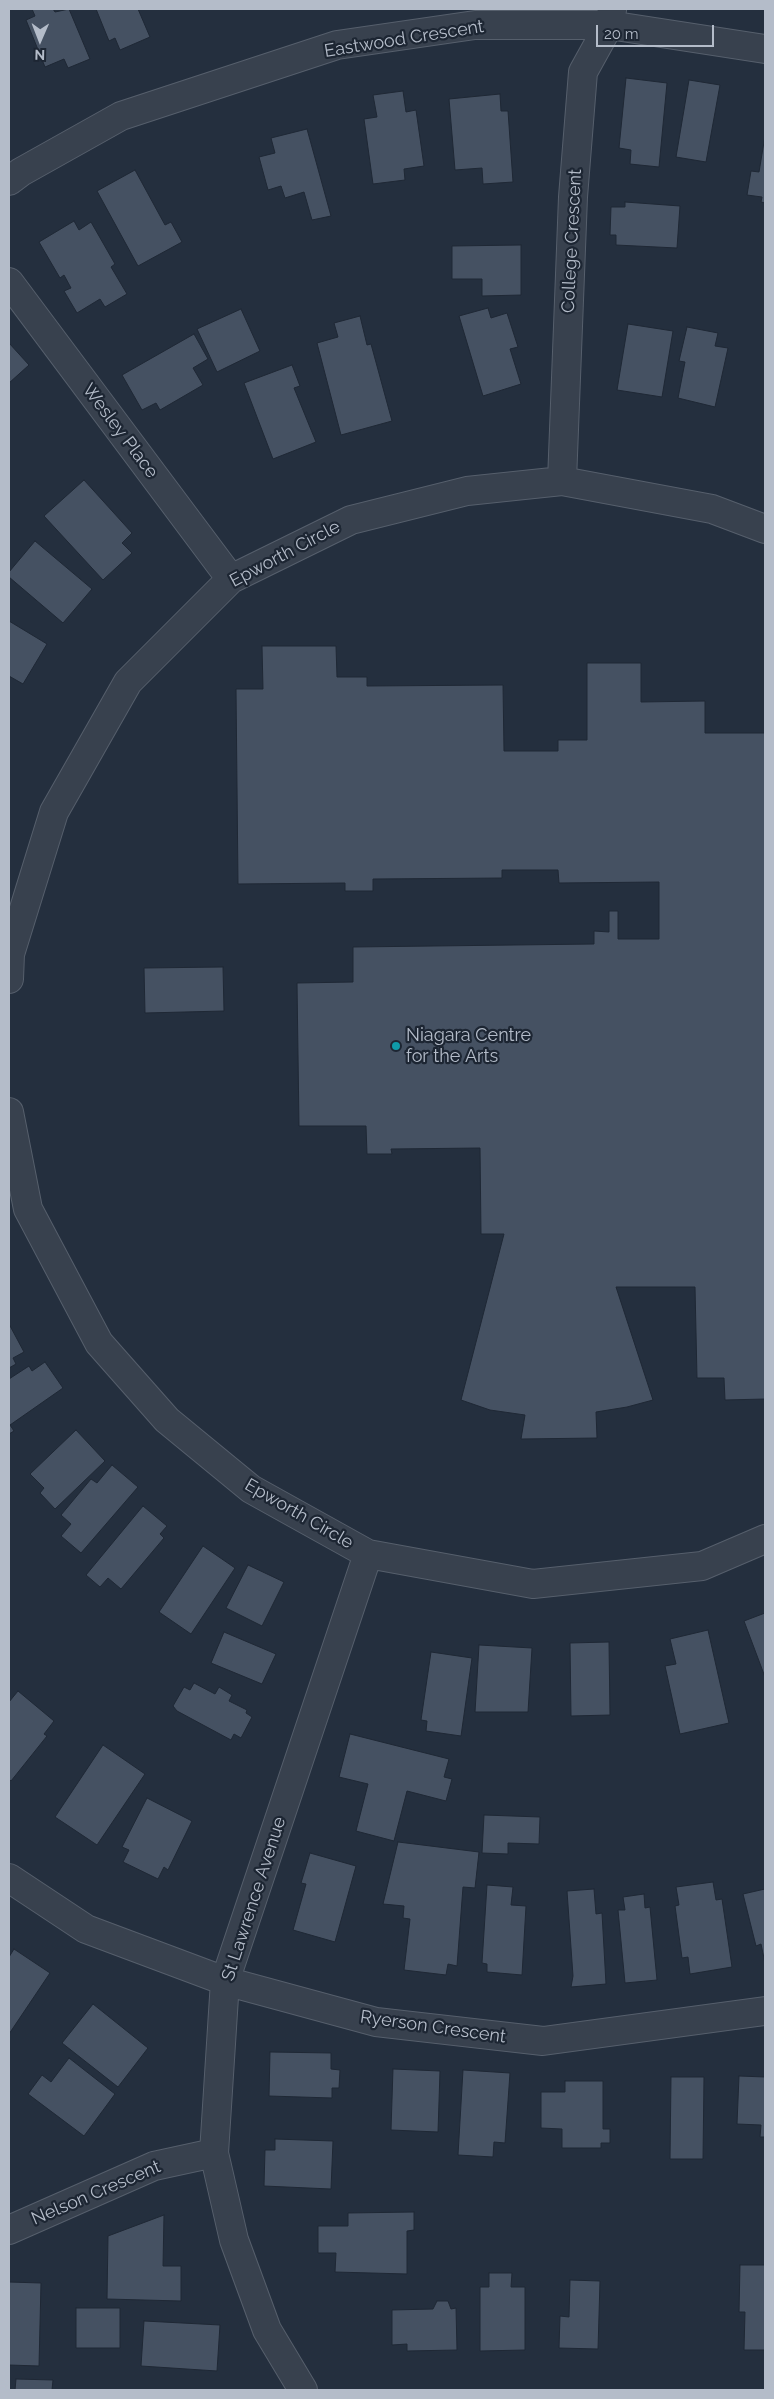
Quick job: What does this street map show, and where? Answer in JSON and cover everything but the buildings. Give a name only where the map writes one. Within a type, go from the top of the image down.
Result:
[{"type":"street","name":"Eastwood Crescent","points":[[9,181],[21,172],[121,116],[337,45],[475,25],[611,17],[765,49]]},
{"type":"street","name":"College Crescent","points":[[562,481],[573,197],[583,72],[611,17]]},
{"type":"street","name":"Wesley Place","points":[[9,282],[231,579]]},
{"type":"street","name":"Epworth Circle","points":[[9,979],[10,954],[54,812],[128,682],[231,579],[351,520],[466,491],[562,481],[712,509],[765,528]]},
{"type":"street","name":"Epworth Circle","points":[[9,1112],[28,1209],[99,1343],[167,1420],[251,1489],[368,1554],[533,1584],[702,1566],[765,1539]]},
{"type":"street","name":"St Lawrence Avenue","points":[[303,2390],[267,2330],[234,2240],[214,2153],[225,1981],[368,1554]]},
{"type":"street","name":"Ryerson Crescent","points":[[9,1878],[86,1929],[225,1981],[376,2022],[543,2041],[765,2011]]},
{"type":"street","name":"Nelson Crescent","points":[[9,2230],[154,2166],[214,2153]]},
{"type":"place","name":"Niagara Centre for the Arts","points":[[396,1046]]}]
